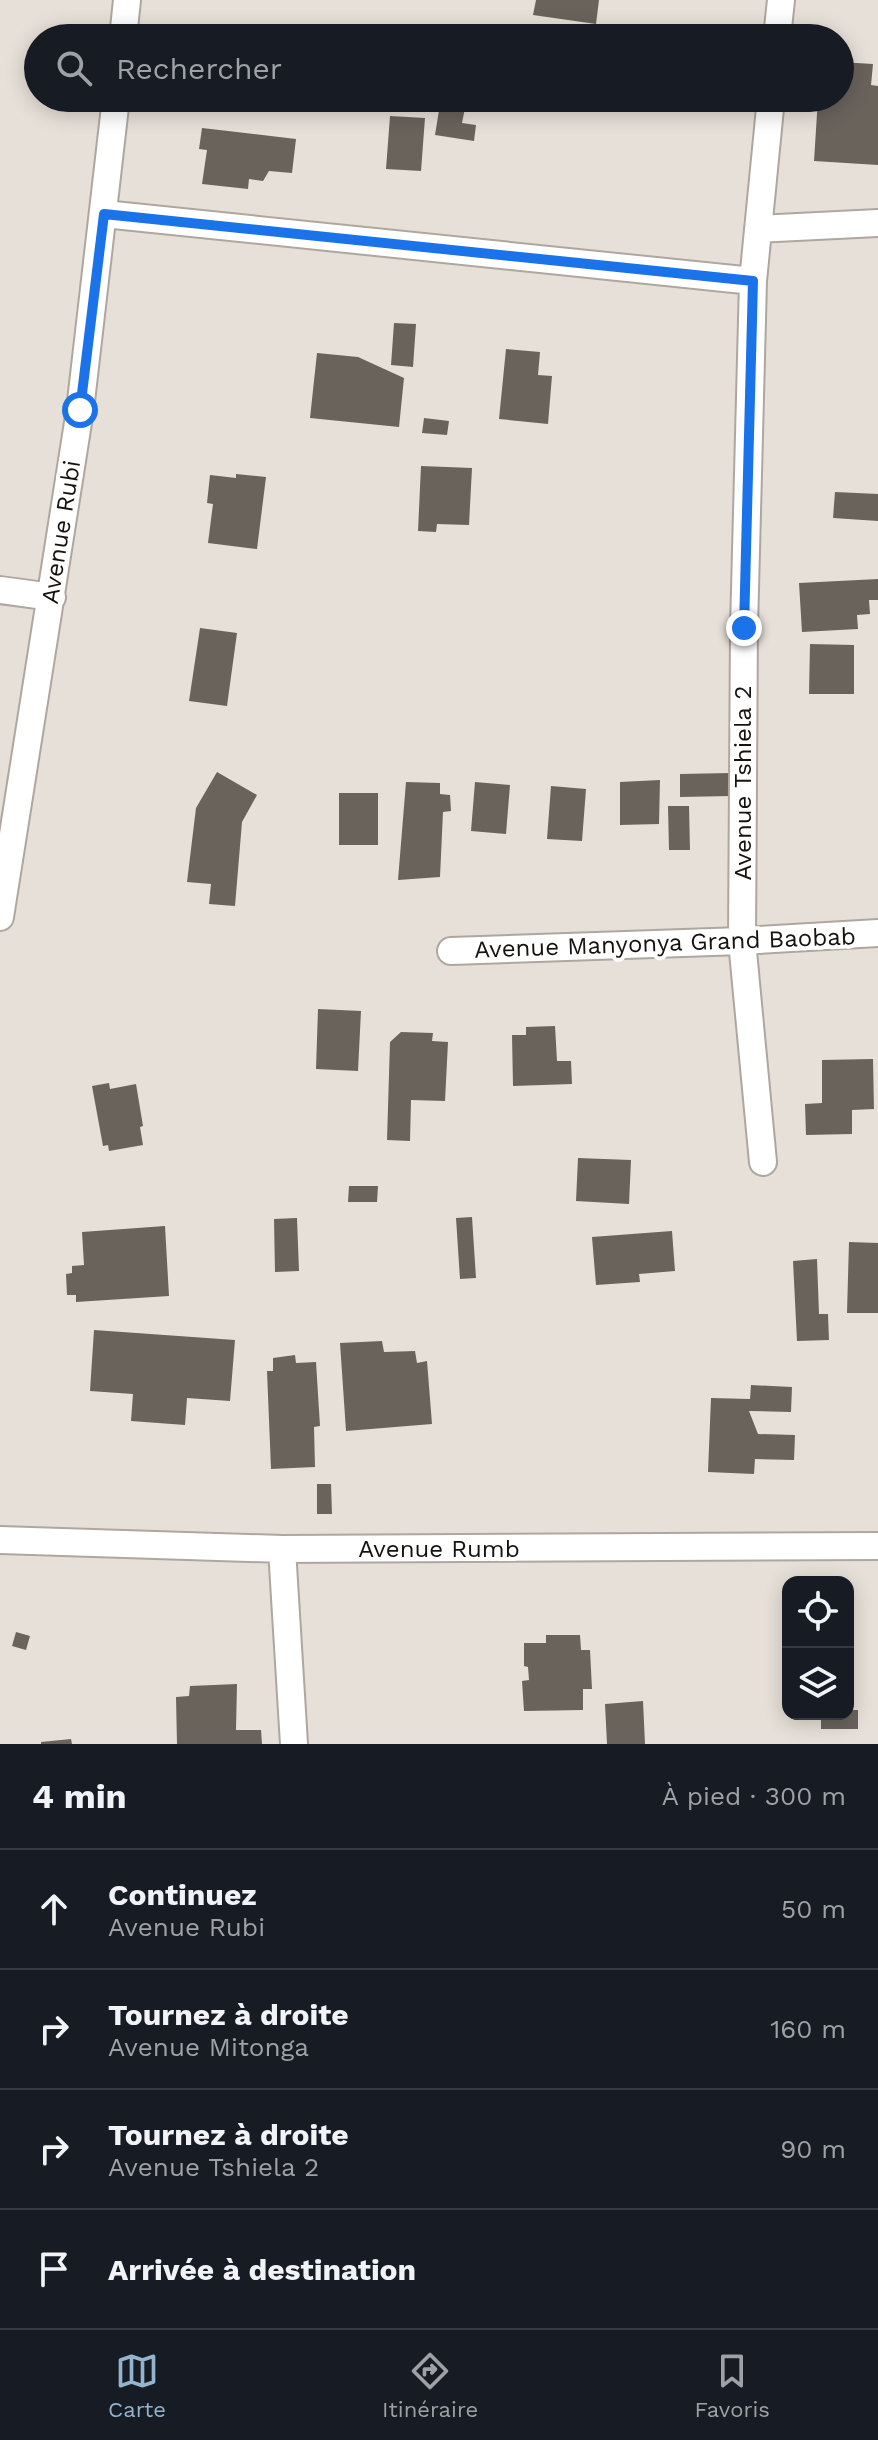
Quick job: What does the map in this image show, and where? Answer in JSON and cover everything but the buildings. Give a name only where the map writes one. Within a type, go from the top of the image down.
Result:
[{"type":"street","points":[[124,24],[127,0]]},
{"type":"street","points":[[778,24],[781,0]]},
{"type":"street","name":"Avenue Rubi","points":[[0,917],[80,410],[115,112]]},
{"type":"street","name":"Avenue Tshiela 2","points":[[763,1162],[742,941],[744,628],[753,281],[770,112]]},
{"type":"street","points":[[104,214],[753,281]]},
{"type":"street","points":[[758,229],[878,223]]},
{"type":"street","points":[[0,590],[52,597]]},
{"type":"street","name":"Avenue Manyonya Grand Baobab","points":[[451,951],[878,933]]},
{"type":"street","name":"Avenue Rumb","points":[[0,1540],[282,1549],[878,1546]]},
{"type":"street","points":[[282,1549],[294,1744]]},
{"type":"route","points":[[80,410],[104,214],[753,281],[744,628]]}]
